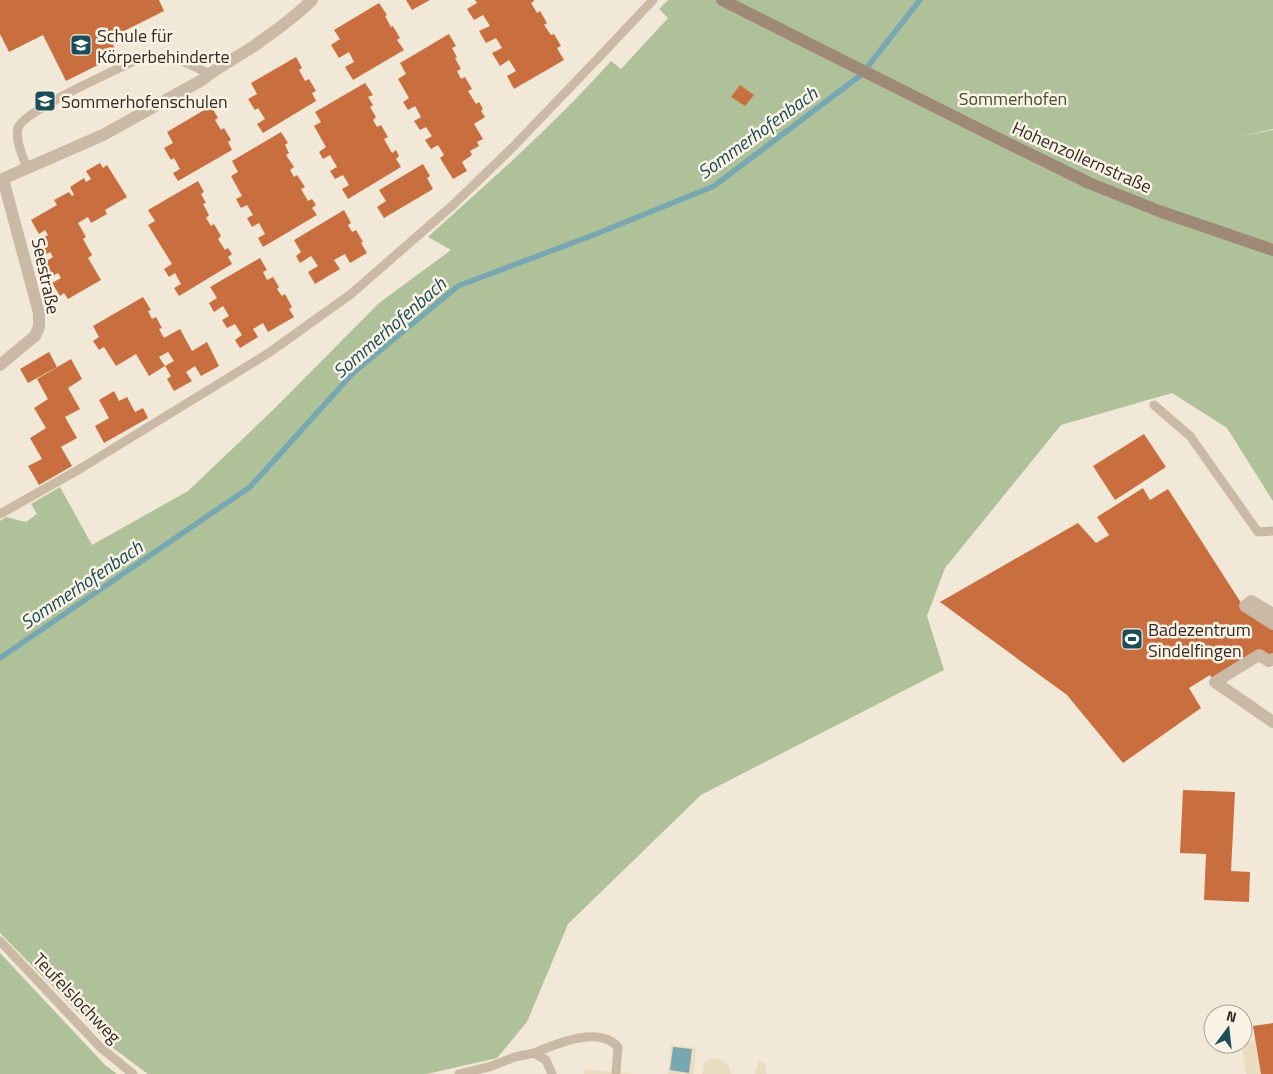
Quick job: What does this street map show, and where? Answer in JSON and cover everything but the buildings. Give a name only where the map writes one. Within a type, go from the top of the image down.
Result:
[{"type":"street","points":[[2,179],[103,135],[202,80],[250,48],[312,0]]},
{"type":"street","name":"Hohenzollernstraße","points":[[722,0],[1089,183],[1159,211],[1273,250]]},
{"type":"street","name":"Seestraße","points":[[0,365],[35,336],[39,327],[39,313],[2,179]]},
{"type":"street","points":[[1273,614],[1251,601],[1245,606],[1273,624]]},
{"type":"street","points":[[1273,659],[1269,661],[1259,655],[1215,682],[1273,722]]},
{"type":"lane","points":[[0,514],[78,470],[234,375],[352,294],[453,205],[507,154],[653,0]]},
{"type":"lane","points":[[27,169],[18,141],[18,127],[27,117],[46,104],[138,59],[154,56],[180,60],[210,74]]},
{"type":"lane","points":[[1154,405],[1190,436],[1258,532],[1273,531]]},
{"type":"lane","name":"Teufelslochweg","points":[[0,941],[100,1047],[133,1074]]},
{"type":"lane","points":[[459,1074],[534,1053],[566,1040],[591,1037],[606,1039],[614,1042],[618,1047],[616,1072]]},
{"type":"lane","points":[[534,1053],[546,1060],[552,1074]]},
{"type":"green space","name":"Sommerhofen","points":[[668,0],[1273,0],[1273,129],[1239,137],[1273,130],[1273,501],[1227,428],[1172,393],[1061,425],[945,568],[927,616],[944,670],[701,795],[568,924],[527,1022],[497,1058],[427,1074],[148,1074],[113,1048],[0,933],[0,521],[6,517],[26,522],[37,514],[31,504],[60,487],[92,545],[188,491],[275,408],[379,303],[451,250],[428,237],[545,129],[611,61],[621,69],[668,18],[659,9]]},
{"type":"green space","points":[[0,953],[105,1065],[117,1074],[0,1074]]},
{"type":"shaded area","points":[[1253,1041],[1255,1041],[1261,1074],[1246,1074],[1243,1054],[1253,1054]]},
{"type":"shaded area","points":[[671,1045],[696,1048],[694,1074],[668,1074]]},
{"type":"shaded area","points":[[711,1058],[725,1061],[729,1066],[731,1074],[702,1074],[704,1063]]},
{"type":"shaded area","points":[[759,1060],[765,1064],[767,1074],[755,1074]]},
{"type":"shaded area","points":[[585,1069],[616,1072],[635,1074],[584,1074]]},
{"type":"water","points":[[673,1047],[692,1049],[689,1073],[670,1070]]},
{"type":"waterway","name":"Sommerhofenbach","points":[[0,658],[250,487],[353,373],[458,286],[596,234],[714,186],[861,75],[920,0]]},
{"type":"place","name":"Schule für Körperbehinderte","points":[[81,45]]},
{"type":"place","name":"Sommerhofenschulen","points":[[45,101]]},
{"type":"place","name":"Badezentrum Sindelfingen","points":[[1132,639]]}]
